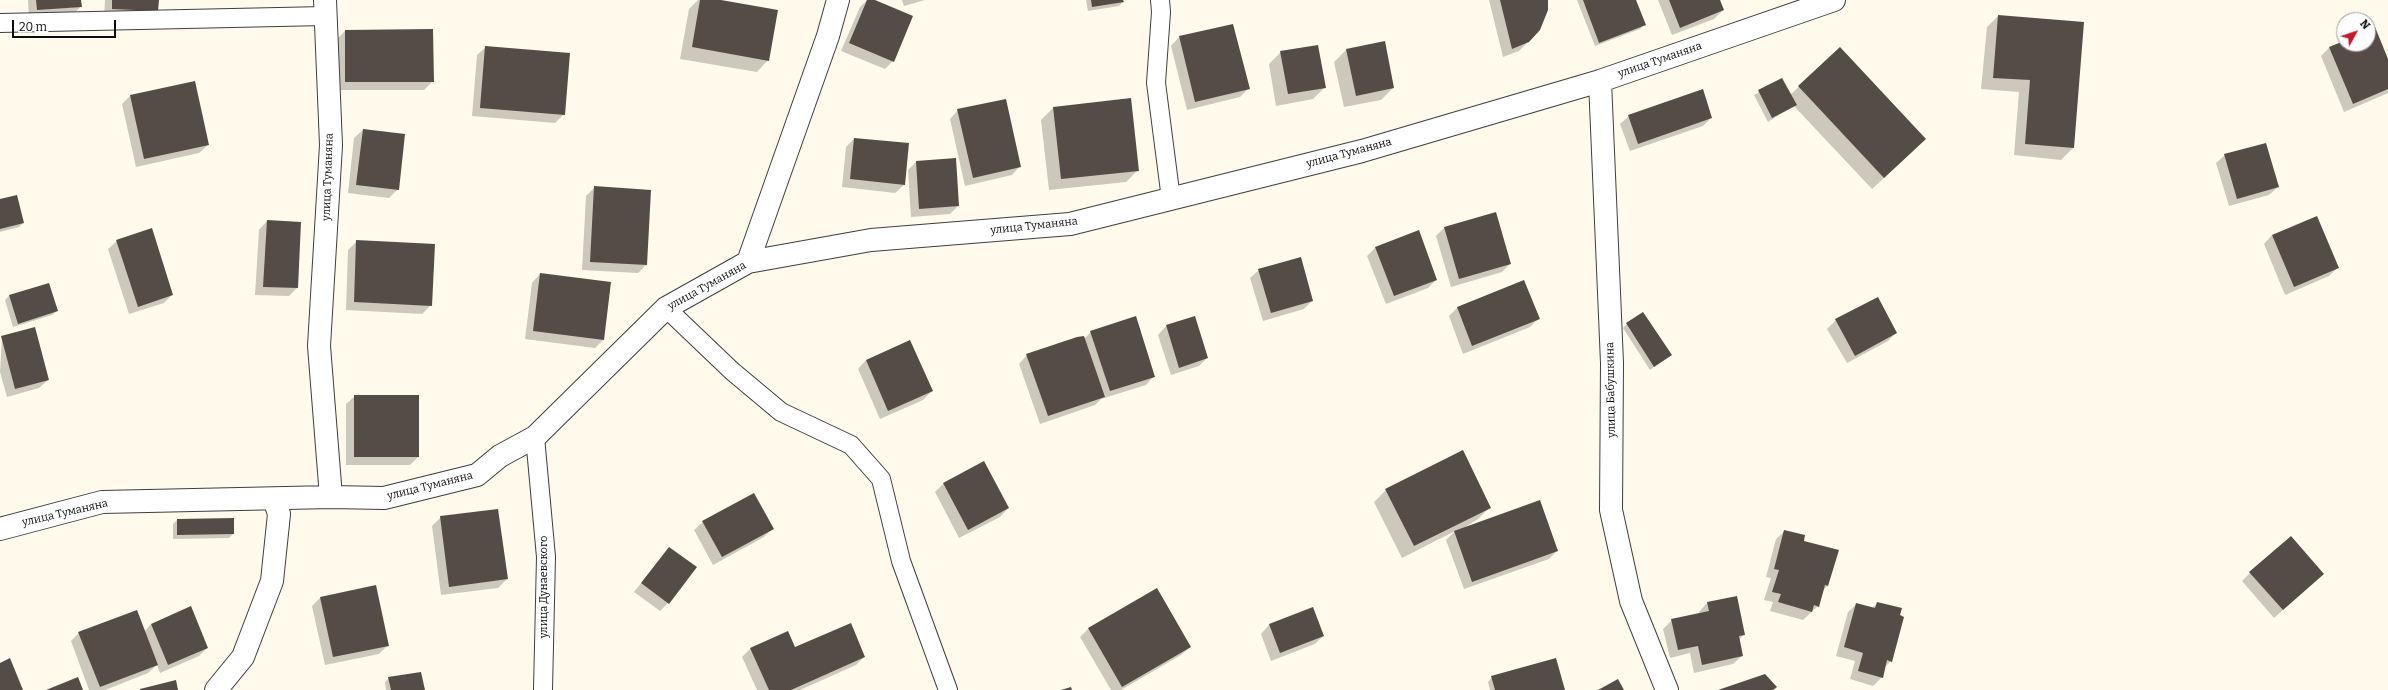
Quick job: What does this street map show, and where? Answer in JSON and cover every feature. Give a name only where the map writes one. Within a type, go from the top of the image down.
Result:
[{"type":"street","points":[[748,262],[828,36],[838,0]]},
{"type":"street","name":"улица Туманяна","points":[[0,529],[102,502],[331,497],[384,498],[477,475],[500,456],[535,437],[666,308],[748,262],[871,240],[1070,224],[1362,151],[1600,81],[1834,0]]},
{"type":"street","name":"улица Туманяна","points":[[325,8],[331,145],[319,346],[331,497]]},
{"type":"street","name":"улица Бабушкина","points":[[1600,81],[1612,363],[1612,510],[1631,601],[1667,690]]},
{"type":"street","points":[[216,690],[243,657],[272,581],[279,514],[274,499]]},
{"type":"lane","points":[[1160,0],[1161,12],[1156,83],[1171,199]]},
{"type":"lane","points":[[0,23],[325,8]]},
{"type":"lane","points":[[666,308],[732,371],[781,412],[851,445],[881,479],[902,561],[948,690]]},
{"type":"lane","name":"улица Дунаевского","points":[[535,437],[546,557],[543,690]]},
{"type":"building","points":[[36,0],[81,0],[82,7],[37,10]]},
{"type":"building","points":[[112,0],[159,0],[158,11],[112,9]]},
{"type":"building","points":[[700,0],[721,0],[778,10],[769,61],[692,47]]},
{"type":"building","points":[[867,0],[875,0],[913,16],[894,62],[849,43]]},
{"type":"building","points":[[1091,0],[1123,0],[1124,2],[1092,7]]},
{"type":"building","points":[[1500,0],[1548,0],[1548,10],[1540,30],[1529,42],[1512,49]]},
{"type":"building","points":[[1583,0],[1636,0],[1646,25],[1599,43]]},
{"type":"building","points":[[1669,0],[1720,0],[1724,10],[1680,28]]},
{"type":"building","points":[[1998,15],[2084,22],[2074,148],[2025,144],[2030,80],[1993,78]]},
{"type":"building","points":[[1233,24],[1250,89],[1195,102],[1179,36]]},
{"type":"building","points":[[433,29],[434,82],[345,82],[345,30]]},
{"type":"building","points":[[2376,29],[2388,59],[2388,89],[2353,104],[2329,47],[2336,44],[2336,52],[2376,52]]},
{"type":"building","points":[[1385,41],[1394,88],[1356,96],[1346,49]]},
{"type":"building","points":[[1318,45],[1326,88],[1288,94],[1280,51]]},
{"type":"building","points":[[485,46],[570,53],[565,115],[480,108]]},
{"type":"building","points":[[1840,47],[1926,139],[1884,178],[1798,86]]},
{"type":"building","points":[[1782,78],[1797,105],[1772,118],[1758,90]]},
{"type":"building","points":[[195,81],[209,145],[144,159],[130,95]]},
{"type":"building","points":[[1703,89],[1712,118],[1638,144],[1628,115]]},
{"type":"building","points":[[1131,98],[1139,171],[1061,179],[1053,107]]},
{"type":"building","points":[[1006,99],[1021,167],[973,178],[957,109]]},
{"type":"building","points":[[363,129],[405,134],[399,190],[356,185]]},
{"type":"building","points":[[854,138],[909,143],[905,185],[850,179]]},
{"type":"building","points":[[2266,143],[2279,187],[2237,199],[2224,154]]},
{"type":"building","points":[[956,158],[959,206],[919,209],[916,161]]},
{"type":"building","points":[[594,186],[651,190],[647,265],[590,262]]},
{"type":"building","points":[[17,195],[24,223],[0,229],[0,199]]},
{"type":"building","points":[[1496,212],[1511,264],[1459,279],[1444,227]]},
{"type":"building","points":[[2317,216],[2339,268],[2294,287],[2272,235]]},
{"type":"building","points":[[267,220],[301,222],[298,288],[263,287]]},
{"type":"building","points":[[152,228],[173,295],[138,307],[116,240]]},
{"type":"building","points":[[1419,230],[1437,280],[1394,296],[1375,247]]},
{"type":"building","points":[[356,240],[435,244],[432,306],[354,302]]},
{"type":"building","points":[[1301,257],[1313,301],[1271,313],[1258,269]]},
{"type":"building","points":[[540,273],[611,282],[604,340],[533,331]]},
{"type":"building","points":[[1524,280],[1540,319],[1472,346],[1457,307]]},
{"type":"building","points":[[49,283],[58,311],[18,324],[9,295]]},
{"type":"building","points":[[1878,297],[1897,333],[1855,356],[1835,319]]},
{"type":"building","points":[[1643,312],[1672,355],[1654,367],[1626,323]]},
{"type":"building","points":[[1136,316],[1155,377],[1110,391],[1090,331]]},
{"type":"building","points":[[1195,316],[1208,358],[1179,368],[1166,325]]},
{"type":"building","points":[[35,327],[49,380],[15,389],[1,336]]},
{"type":"building","points":[[1084,336],[1105,397],[1048,416],[1026,354]]},
{"type":"building","points":[[910,340],[933,391],[888,411],[866,360]]},
{"type":"building","points":[[354,395],[419,395],[419,457],[354,457]]},
{"type":"building","points":[[1463,450],[1491,508],[1414,546],[1385,489]]},
{"type":"building","points":[[984,461],[1009,508],[968,530],[943,483]]},
{"type":"building","points":[[754,493],[774,529],[722,557],[702,521]]},
{"type":"building","points":[[1540,500],[1558,551],[1472,582],[1454,531]]},
{"type":"building","points":[[498,509],[508,579],[449,587],[440,516]]},
{"type":"building","points":[[234,518],[234,534],[177,535],[177,519]]},
{"type":"building","points":[[1784,530],[1805,535],[1804,541],[1839,550],[1828,586],[1825,585],[1819,607],[1814,605],[1812,612],[1778,602],[1781,594],[1772,592],[1779,570],[1774,569]]},
{"type":"building","points":[[2291,536],[2324,574],[2283,610],[2249,572]]},
{"type":"building","points":[[669,547],[697,567],[669,604],[641,583]]},
{"type":"building","points":[[376,585],[389,646],[333,657],[320,597]]},
{"type":"building","points":[[1157,588],[1191,647],[1122,687],[1088,628]]},
{"type":"building","points":[[1737,596],[1745,635],[1739,636],[1743,656],[1702,665],[1698,646],[1678,650],[1671,619],[1709,611],[1707,602]]},
{"type":"building","points":[[1877,602],[1902,608],[1900,615],[1904,617],[1892,662],[1887,660],[1883,678],[1858,671],[1863,653],[1844,647],[1856,603],[1875,608]]},
{"type":"building","points":[[191,606],[208,648],[168,665],[151,624]]},
{"type":"building","points":[[1313,607],[1324,636],[1280,653],[1269,624]]},
{"type":"building","points":[[137,610],[158,665],[100,687],[78,632]]},
{"type":"building","points":[[851,623],[865,657],[791,690],[769,690],[750,648],[788,631],[795,647]]},
{"type":"building","points":[[10,658],[23,690],[0,690],[0,663]]},
{"type":"building","points":[[1556,658],[1565,690],[1495,690],[1491,676]]},
{"type":"building","points":[[421,672],[425,690],[391,690],[388,677]]},
{"type":"building","points":[[1765,674],[1777,687],[1773,690],[1718,690]]},
{"type":"building","points":[[78,677],[83,690],[46,690]]},
{"type":"building","points":[[1618,679],[1624,690],[1598,690]]},
{"type":"building","points":[[176,680],[178,690],[140,690],[140,689]]},
{"type":"building","points":[[1071,687],[1072,690],[1061,690]]}]
